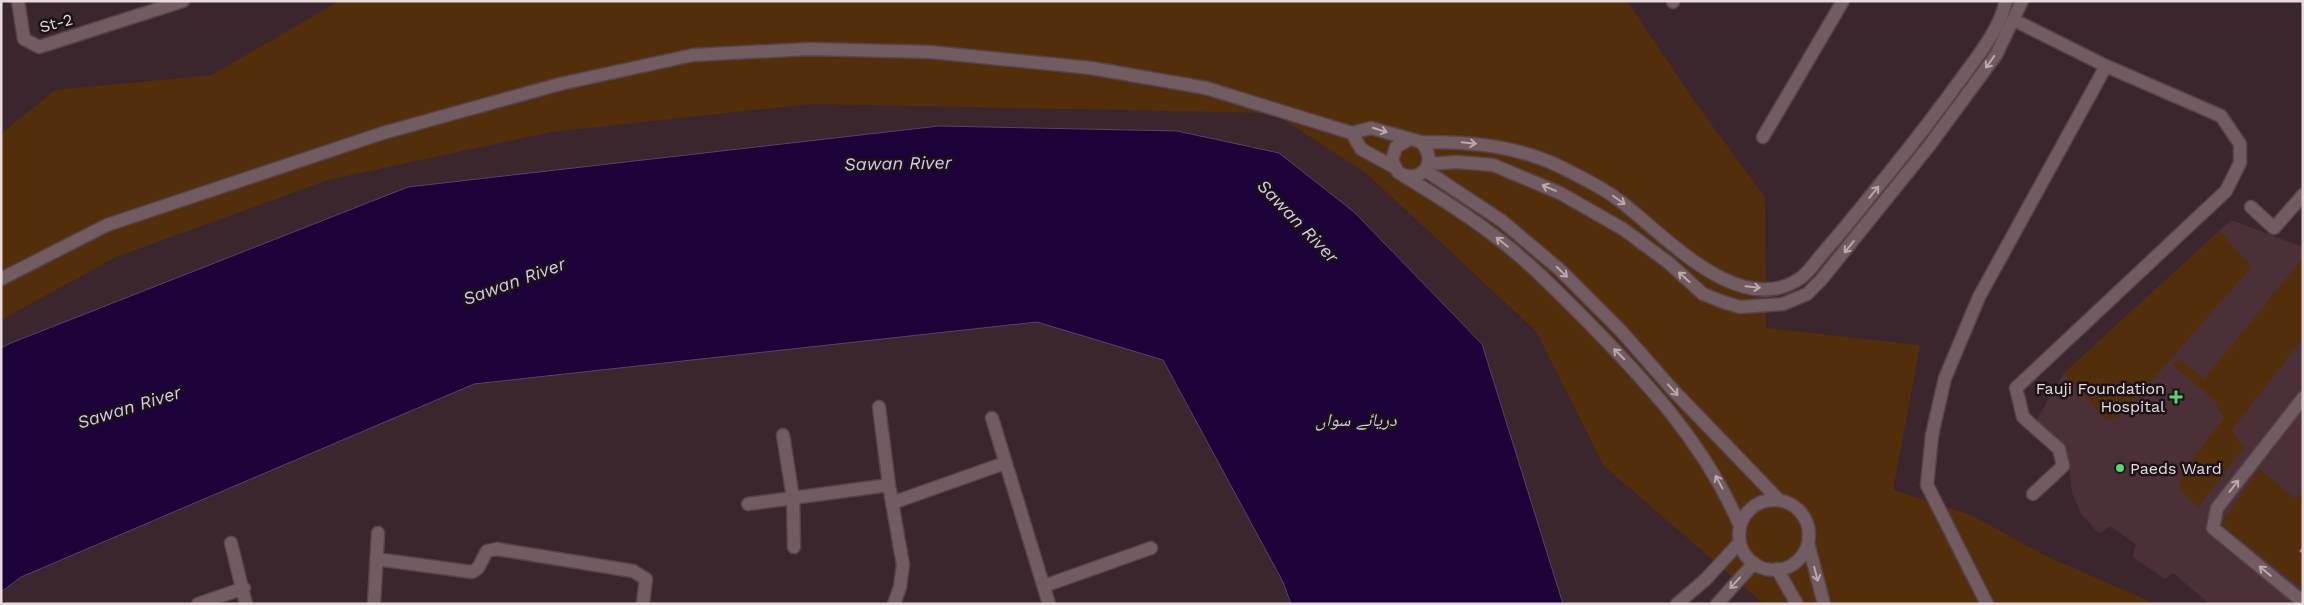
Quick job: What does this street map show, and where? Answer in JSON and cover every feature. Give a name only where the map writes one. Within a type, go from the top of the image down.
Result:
[{"type":"main road","name":"St-2","points":[[18,1],[24,38],[39,47],[183,1]]},
{"type":"main road","points":[[1763,138],[1843,1]]},
{"type":"main road","points":[[1,279],[107,225],[382,133],[560,84],[693,54],[810,49],[930,52],[1092,68],[1206,88],[1352,133],[1371,128],[1408,140],[1421,142],[1461,142],[1506,147],[1562,168],[1619,199],[1693,262],[1713,274],[1731,282],[1754,288],[1778,287],[1802,277],[1841,233],[1926,128],[1978,55],[1996,25],[2006,1]]},
{"type":"main road","points":[[1408,140],[1401,142],[1393,153],[1398,171],[1411,177],[1426,167],[1457,162],[1493,165],[1560,193],[1624,229],[1669,263],[1703,294],[1740,307],[1783,304],[1807,294],[1828,273],[1929,146],[1996,55],[2022,1]]},
{"type":"main road","points":[[2014,20],[2106,66],[2221,116],[2240,144],[2240,163],[2226,191],[2016,388],[2023,417],[2059,449],[2063,466],[2033,494]]},
{"type":"main road","points":[[1986,604],[1927,485],[1932,435],[1943,388],[1979,297],[2106,66]]},
{"type":"main road","points":[[1352,133],[1361,149],[1398,171],[1492,234],[1522,257],[1636,371],[1697,446],[1715,473],[1740,526],[1740,542],[1747,557],[1754,563],[1777,570],[1793,564],[1800,558],[1808,544]]},
{"type":"main road","points":[[1421,142],[1429,156],[1426,167]]},
{"type":"main road","points":[[1426,167],[1502,221],[1553,264],[1622,332],[1672,389],[1779,500]]},
{"type":"main road","points":[[2251,208],[2274,228],[2303,195]]},
{"type":"main road","points":[[2303,398],[2216,508],[2213,528],[2303,602]]},
{"type":"main road","points":[[879,407],[889,486],[903,565],[900,587],[894,604]]},
{"type":"main road","points":[[992,418],[1049,604]]},
{"type":"main road","points":[[784,435],[793,498],[794,547]]},
{"type":"main road","points":[[892,503],[1005,463]]},
{"type":"main road","points":[[748,504],[889,486]]},
{"type":"main road","points":[[1740,526],[1748,511],[1762,502],[1779,500],[1787,502],[1801,512],[1808,527],[1808,544],[1824,604]]},
{"type":"main road","points":[[374,604],[378,533]]},
{"type":"main road","points":[[1676,604],[1706,580],[1740,542]]},
{"type":"main road","points":[[231,543],[244,588],[246,604]]},
{"type":"main road","points":[[1044,586],[1151,548]]},
{"type":"main road","points":[[376,560],[472,572],[478,568],[487,551],[497,549],[633,570],[646,579],[643,604]]},
{"type":"main road","points":[[1717,604],[1754,563]]},
{"type":"main road","points":[[1777,570],[1798,604]]},
{"type":"main road","points":[[198,604],[244,588]]},
{"type":"shaded area","points":[[339,1],[1627,1],[1695,102],[1765,197],[1766,328],[1920,345],[1893,490],[1969,514],[2046,556],[2156,604],[1764,604],[1604,466],[1536,331],[1366,173],[1273,113],[810,104],[551,132],[328,180],[116,257],[1,320],[1,134],[55,90],[212,75]]},
{"type":"shaded area","name":"Fauji Foundation Hospital","points":[[2231,220],[2303,247],[2303,604],[2210,604],[2173,573],[2165,579],[2133,557],[2136,545],[2111,526],[2099,534],[2081,514],[2072,492],[2068,456],[2036,421],[2064,373]]},
{"type":"shaded area","points":[[2220,231],[2251,267],[2120,417],[2106,420],[2064,373]]},
{"type":"shaded area","points":[[2303,258],[2303,338],[2232,430],[2244,448],[2198,507],[2180,490],[2180,475],[2224,418],[2214,400],[2173,365],[2179,359],[2204,379]]},
{"type":"shaded area","points":[[2259,469],[2296,499],[2303,491],[2303,589],[2221,524]]},
{"type":"water","name":"دریائے سواں","points":[[939,126],[1177,131],[1279,153],[1354,212],[1482,344],[1563,604],[1291,604],[1283,582],[1163,360],[1037,322],[474,384],[21,577],[1,592],[1,348],[11,343],[408,187]]},
{"type":"place","name":"Fauji Foundation Hospital","points":[[2176,397]]},
{"type":"place","name":"Paeds Ward","points":[[2120,468]]},
{"type":"water label","name":"Sawan River","points":[[898,163]]},
{"type":"water label","name":"Sawan River","points":[[1298,221]]},
{"type":"water label","name":"Sawan River","points":[[514,281]]},
{"type":"water label","name":"Sawan River","points":[[129,407]]}]
